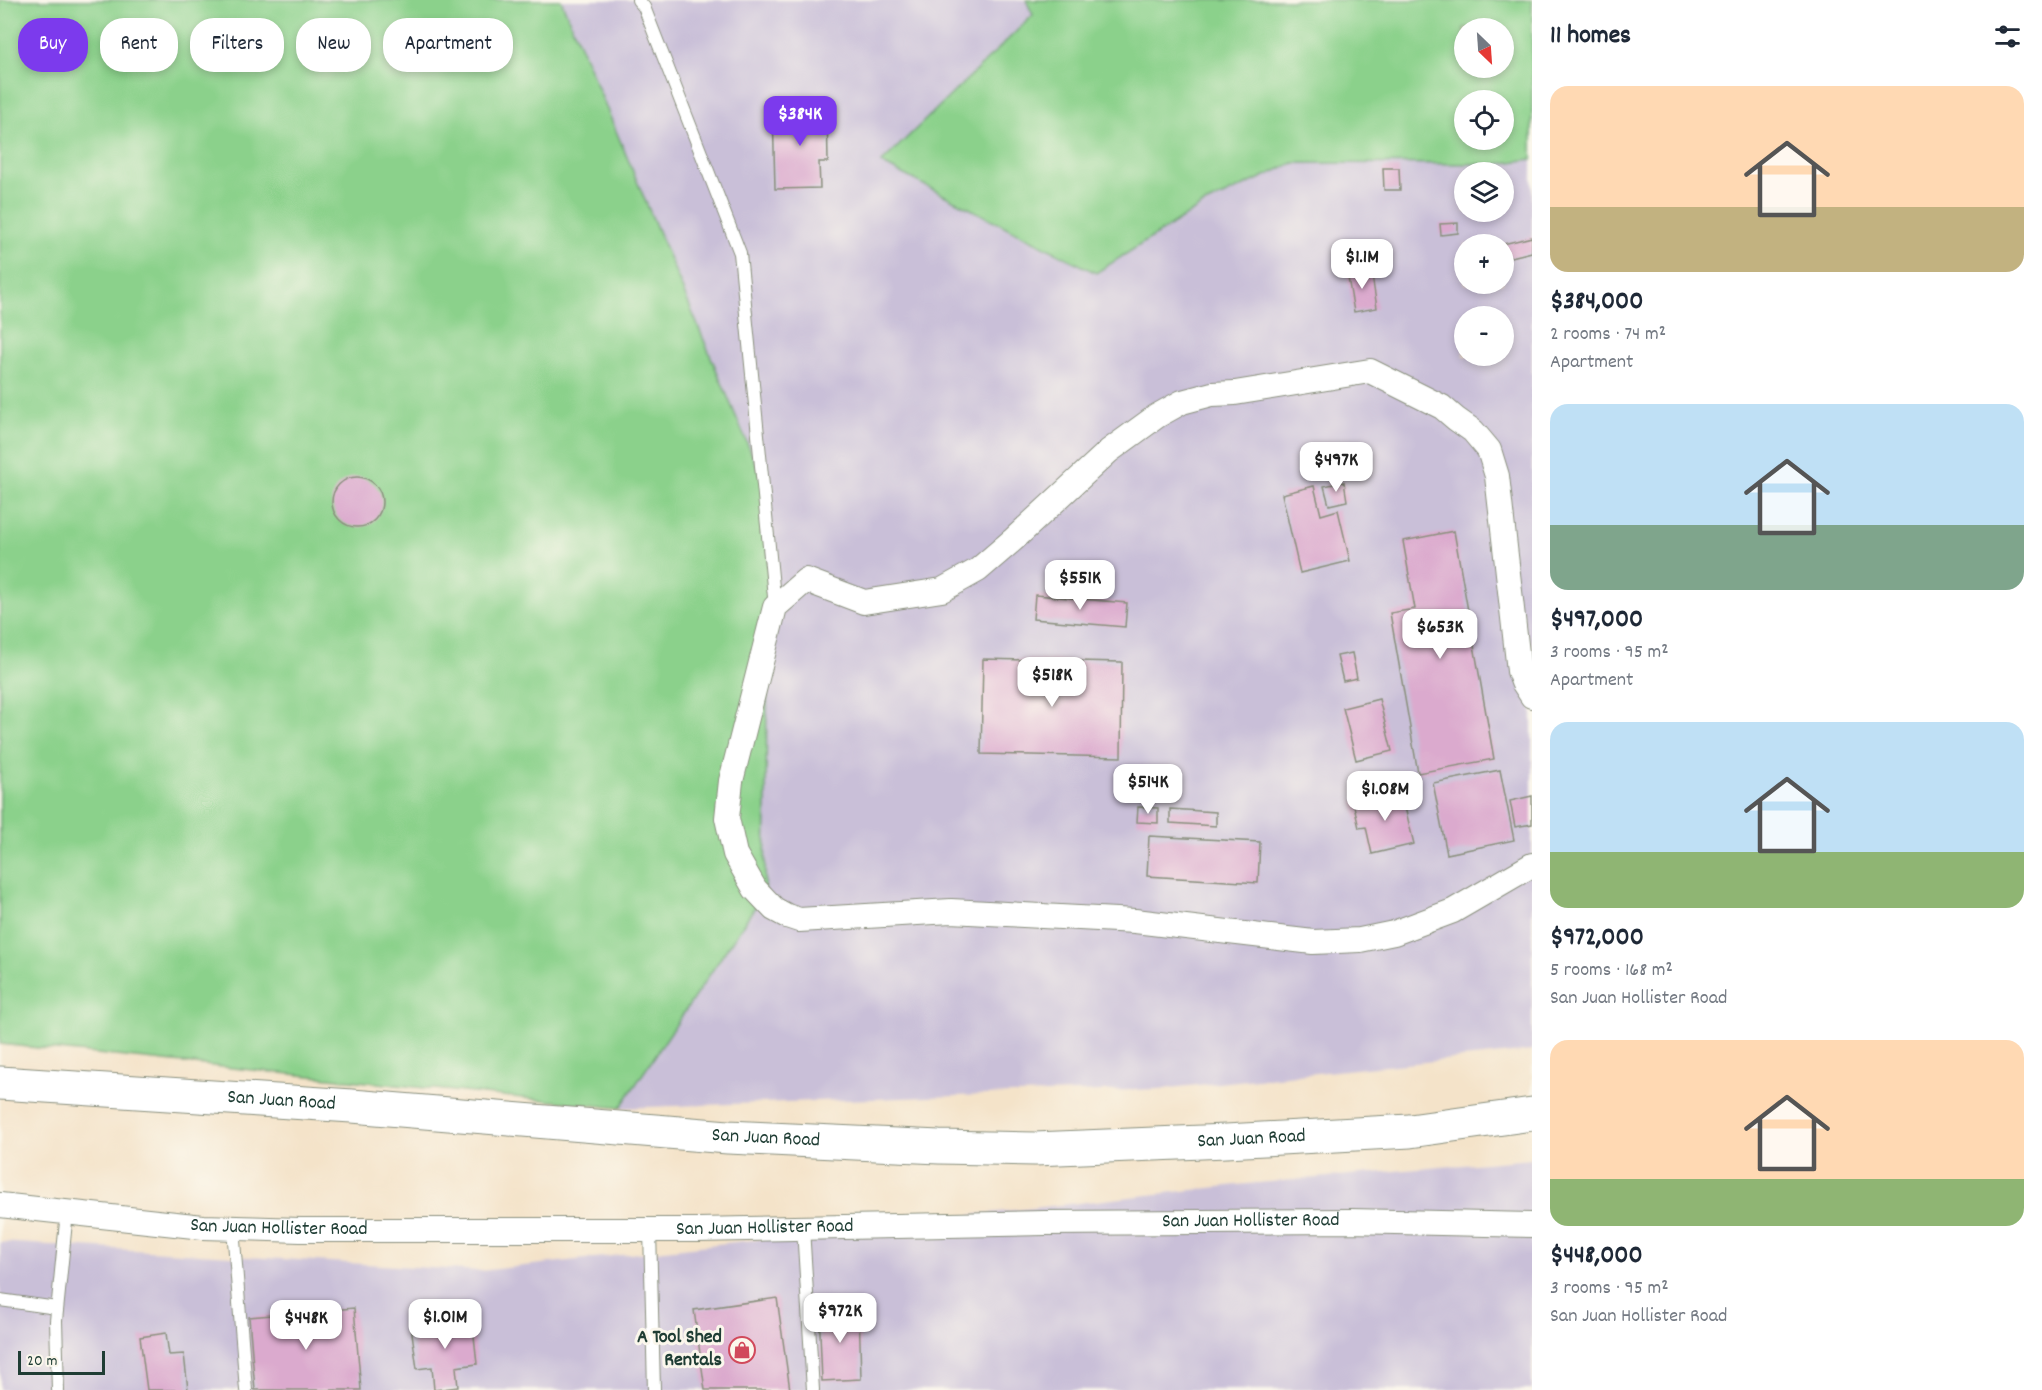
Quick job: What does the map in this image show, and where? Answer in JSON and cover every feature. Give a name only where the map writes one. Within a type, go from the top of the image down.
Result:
[{"type":"main road","name":"San Juan Road","points":[[0,1083],[352,1106],[728,1137],[1035,1149],[1410,1131],[1532,1114]]},
{"type":"street","points":[[1532,696],[1519,671],[1497,476],[1489,450],[1473,431],[1442,406],[1370,371],[1235,393],[1212,394],[1182,402],[1157,416],[1109,451],[978,570],[942,590],[864,602],[806,580],[775,607],[731,781],[727,818],[735,854],[754,889],[774,909],[799,920],[951,911],[1135,921],[1313,942],[1360,940],[1394,933],[1453,911],[1532,865]]},
{"type":"street","name":"San Juan Hollister Road","points":[[0,1204],[203,1227],[300,1230],[650,1230],[1045,1223],[1350,1221],[1532,1225]]},
{"type":"lane","points":[[638,0],[644,7],[740,253],[775,607]]},
{"type":"lane","points":[[58,1390],[56,1321],[67,1212]]},
{"type":"lane","points":[[233,1228],[246,1390]]},
{"type":"lane","points":[[803,1228],[813,1390]]},
{"type":"lane","points":[[650,1230],[654,1390]]},
{"type":"lane","points":[[0,1300],[57,1308]]},
{"type":"shaded area","points":[[561,0],[1026,0],[1033,14],[881,163],[1203,205],[1293,163],[1454,164],[1454,222],[1514,222],[1514,162],[1510,162],[1532,159],[1532,1051],[1159,1089],[620,1108],[765,891],[769,495]]},
{"type":"shaded area","points":[[1532,1159],[1532,1390],[0,1390],[0,1242],[480,1271],[1236,1185]]},
{"type":"green space","points":[[0,0],[561,0],[769,495],[765,892],[620,1108],[0,1044]]},
{"type":"green space","points":[[1026,0],[1532,0],[1532,159],[1454,164],[1293,163],[1203,205],[1096,273],[881,163],[1033,15]]},
{"type":"building","points":[[827,108],[828,162],[819,162],[820,188],[775,189],[773,110]]},
{"type":"building","points":[[1383,168],[1399,168],[1400,190],[1384,190]]},
{"type":"building","points":[[1458,223],[1458,233],[1441,235],[1440,224]]},
{"type":"building","points":[[1532,237],[1532,252],[1514,256],[1514,241]]},
{"type":"building","points":[[1371,269],[1377,308],[1354,312],[1347,272]]},
{"type":"building","points":[[352,477],[362,477],[375,484],[382,497],[382,507],[375,520],[362,527],[352,527],[343,523],[336,516],[332,507],[332,497],[336,488],[343,481]]},
{"type":"building","points":[[1344,482],[1347,501],[1329,505],[1324,486]]},
{"type":"building","points":[[1314,486],[1321,515],[1338,510],[1350,561],[1300,573],[1282,494]]},
{"type":"building","points":[[1454,531],[1494,759],[1418,773],[1390,613],[1415,609],[1403,541]]},
{"type":"building","points":[[1035,595],[1127,603],[1125,627],[1033,619]]},
{"type":"building","points":[[1352,653],[1357,678],[1343,681],[1337,656]]},
{"type":"building","points":[[983,659],[1122,662],[1121,757],[981,754]]},
{"type":"building","points":[[1379,699],[1392,751],[1356,760],[1343,708]]},
{"type":"building","points":[[1500,770],[1514,840],[1447,854],[1433,783]]},
{"type":"building","points":[[1401,791],[1414,844],[1372,854],[1366,827],[1359,828],[1353,802]]},
{"type":"building","points":[[1532,796],[1532,824],[1515,827],[1510,801]]},
{"type":"building","points":[[1138,807],[1158,808],[1158,823],[1137,822]]},
{"type":"building","points":[[1170,809],[1216,812],[1216,826],[1170,823]]},
{"type":"building","points":[[1149,836],[1260,842],[1258,883],[1147,876]]},
{"type":"building","name":"A Tool Shed Rentals","points":[[777,1298],[790,1390],[705,1390],[694,1310]]},
{"type":"building","points":[[859,1307],[861,1379],[822,1381],[819,1309]]},
{"type":"building","points":[[354,1308],[361,1390],[255,1390],[249,1317]]},
{"type":"building","points":[[472,1318],[477,1364],[456,1367],[458,1387],[434,1390],[432,1367],[417,1369],[411,1326]]},
{"type":"building","points":[[166,1333],[169,1355],[184,1354],[188,1390],[147,1390],[140,1337]]},
{"type":"place","name":"A Tool Shed Rentals","points":[[742,1350]]}]
